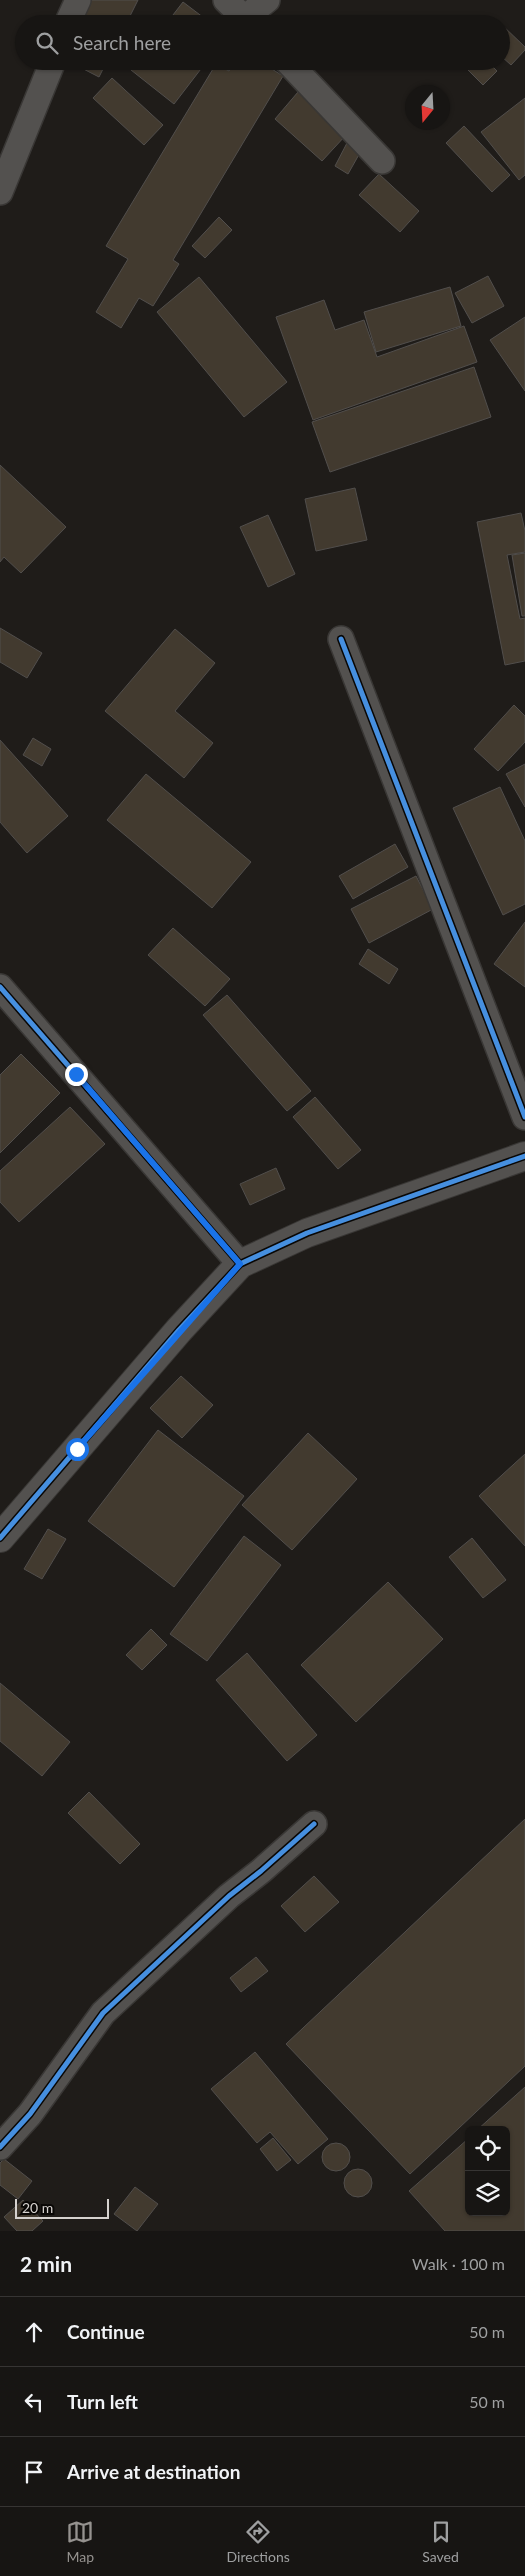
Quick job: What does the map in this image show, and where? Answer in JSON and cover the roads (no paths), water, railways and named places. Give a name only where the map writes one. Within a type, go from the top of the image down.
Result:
[{"type":"street","points":[[71,15],[78,0]]},
{"type":"street","points":[[226,0],[242,15]]},
{"type":"street","points":[[253,15],[267,0]]},
{"type":"street","points":[[0,192],[48,70]]},
{"type":"street","points":[[296,70],[382,161]]},
{"type":"street","points":[[341,639],[525,1117]]},
{"type":"street","points":[[0,987],[240,1264]]},
{"type":"street","points":[[0,1538],[179,1330],[240,1264],[307,1233],[525,1156]]},
{"type":"street","points":[[0,2147],[30,2114],[103,2013],[229,1896],[261,1872],[314,1824]]}]
